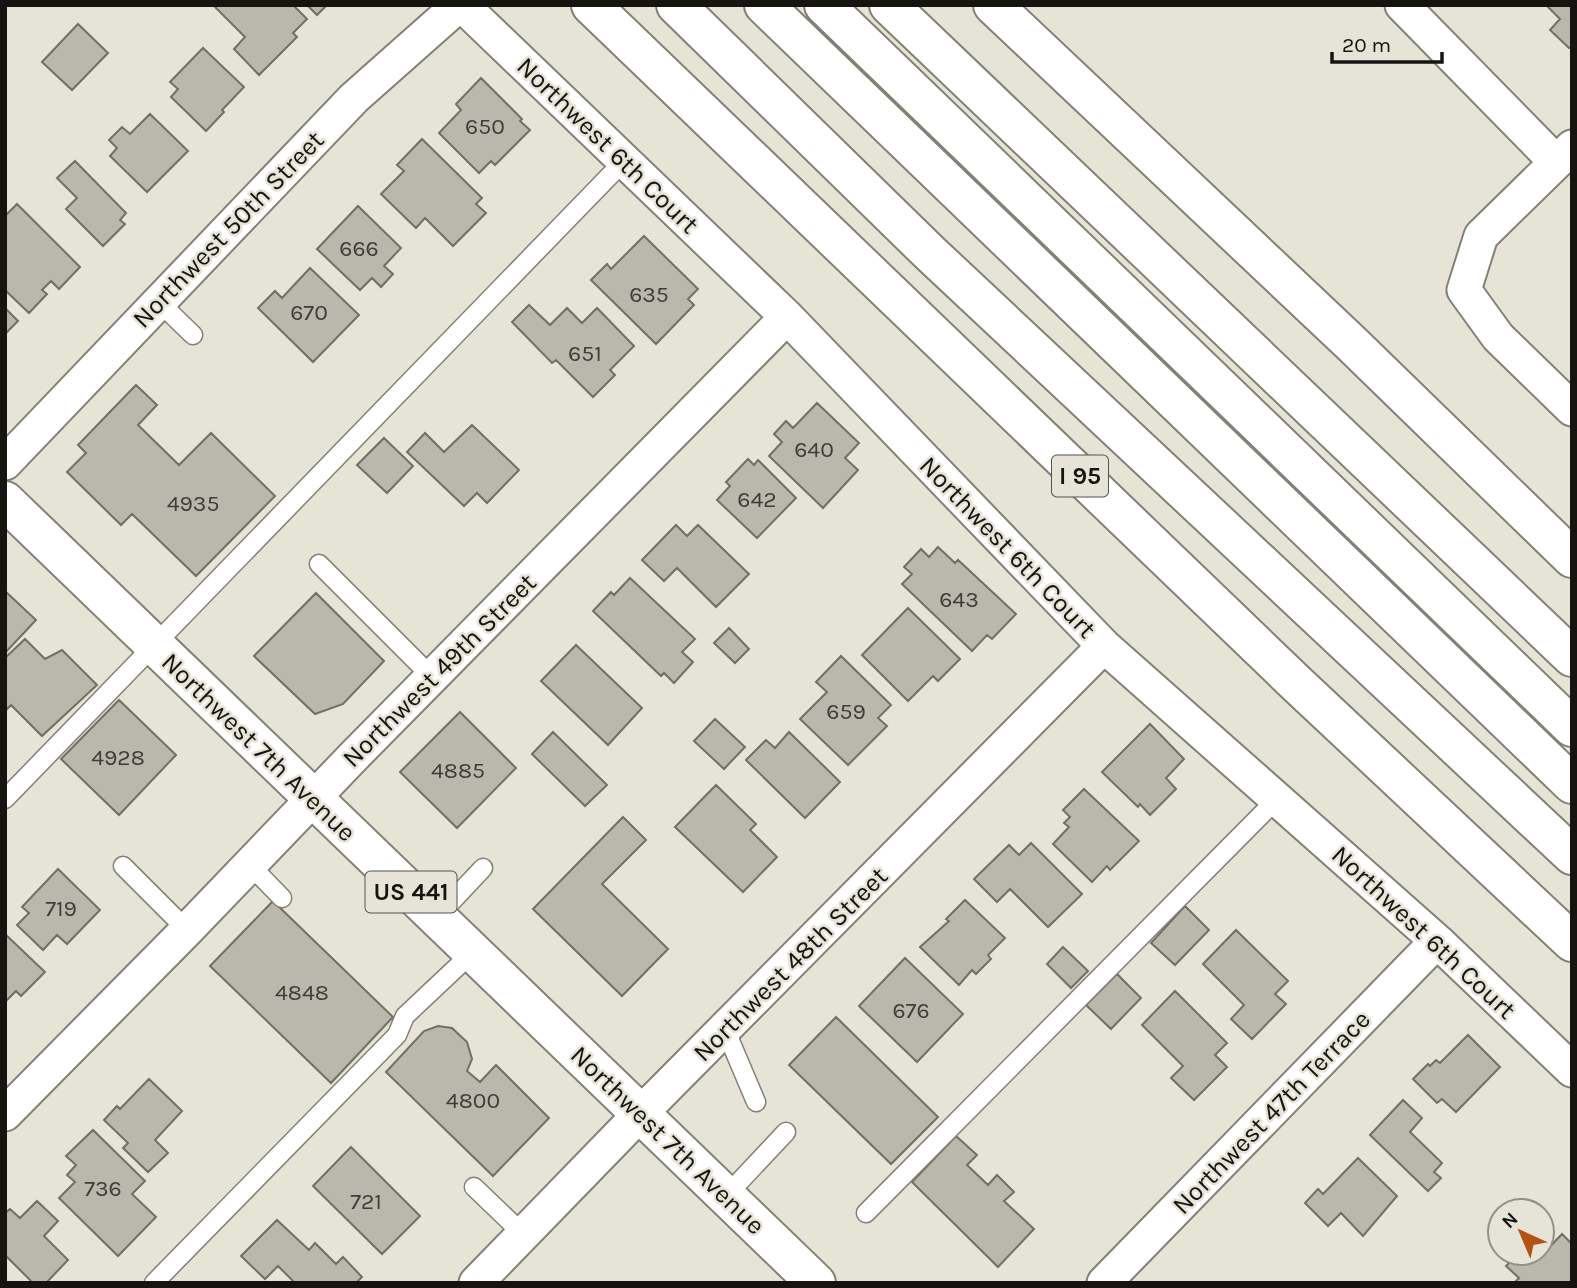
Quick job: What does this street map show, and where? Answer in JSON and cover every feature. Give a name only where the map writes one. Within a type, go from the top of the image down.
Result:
[{"type":"main road","name":"I 95","points":[[591,5],[1297,684],[1572,942]]},
{"type":"main road","points":[[676,5],[931,254],[1572,855]]},
{"type":"main road","points":[[764,5],[1564,776]]},
{"type":"main road","points":[[824,5],[1572,727]]},
{"type":"main road","points":[[889,5],[1572,657]]},
{"type":"main road","points":[[993,5],[1351,343],[1572,558]]},
{"type":"main road","name":"Northwest 7th Avenue","points":[[5,501],[726,1196],[808,1280]]},
{"type":"street","name":"Northwest 6th Court","points":[[461,5],[787,317],[1104,646],[1437,941],[1572,1070]]},
{"type":"street","name":"Northwest 50th Street","points":[[5,463],[354,98],[461,5]]},
{"type":"street","points":[[1402,5],[1564,155],[1481,236],[1464,290],[1498,337],[1572,409]]},
{"type":"street","name":"Northwest 49th Street","points":[[5,1115],[787,317]]},
{"type":"street","name":"Northwest 48th Street","points":[[476,1283],[1104,646]]},
{"type":"street","name":"Northwest 47th Terrace","points":[[1104,1283],[1437,941]]},
{"type":"lane","points":[[5,799],[624,160]]},
{"type":"lane","points":[[158,301],[193,335]]},
{"type":"lane","points":[[319,564],[432,677]]},
{"type":"lane","points":[[866,1213],[1277,799]]},
{"type":"lane","points":[[249,864],[282,898]]},
{"type":"lane","points":[[123,866],[187,929]]},
{"type":"lane","points":[[436,917],[483,868]]},
{"type":"lane","points":[[154,1283],[397,1035],[405,1016],[472,952]]},
{"type":"lane","points":[[725,1030],[756,1102]]},
{"type":"lane","points":[[726,1196],[786,1132]]},
{"type":"lane","points":[[474,1187],[523,1234]]},
{"type":"building","points":[[213,5],[293,5],[307,19],[293,33],[297,37],[259,75],[234,49],[245,37]]},
{"type":"building","points":[[307,5],[327,5],[317,15]]},
{"type":"building","points":[[1546,5],[1572,5],[1572,46],[1569,48],[1550,30],[1560,19]]},
{"type":"building","points":[[78,24],[108,53],[72,90],[42,62]]},
{"type":"building","points":[[203,48],[244,87],[206,131],[171,97],[178,89],[170,82]]},
{"type":"building","points":[[481,78],[530,130],[495,165],[491,161],[479,173],[439,133],[461,110],[456,104]]},
{"type":"building","points":[[150,114],[188,151],[147,192],[110,156],[117,148],[109,140],[122,127],[130,134]]},
{"type":"building","points":[[422,139],[482,198],[476,204],[486,213],[453,246],[425,218],[416,228],[381,194],[404,171],[397,165]]},
{"type":"building","points":[[75,161],[126,213],[120,220],[125,224],[103,246],[66,209],[77,198],[57,178]]},
{"type":"building","points":[[17,204],[80,267],[59,289],[51,281],[42,290],[47,294],[29,313],[5,290],[5,216]]},
{"type":"building","points":[[358,206],[401,248],[384,266],[393,274],[381,287],[372,278],[360,290],[317,249]]},
{"type":"building","points":[[644,236],[698,289],[688,299],[694,305],[656,344],[591,280],[607,264],[611,269]]},
{"type":"building","points":[[310,268],[359,315],[313,362],[258,308],[275,291],[282,298]]},
{"type":"building","points":[[529,305],[550,325],[567,308],[582,323],[597,308],[634,346],[610,370],[615,375],[593,397],[556,360],[552,363],[512,322]]},
{"type":"building","points":[[5,308],[18,321],[5,334]]},
{"type":"building","points":[[136,385],[157,405],[138,425],[179,465],[211,433],[275,496],[196,576],[132,514],[121,525],[67,472],[86,453],[78,445]]},
{"type":"building","points":[[817,403],[859,443],[845,458],[858,470],[823,508],[769,456],[782,442],[774,434],[786,421],[793,428]]},
{"type":"building","points":[[472,425],[519,470],[487,503],[477,493],[464,506],[407,452],[425,433],[444,452]]},
{"type":"building","points":[[384,438],[413,466],[387,493],[357,465]]},
{"type":"building","points":[[748,459],[754,465],[758,460],[796,498],[757,538],[717,500],[730,486],[726,482]]},
{"type":"building","points":[[676,525],[687,536],[698,525],[749,574],[716,607],[677,568],[664,581],[642,560]]},
{"type":"building","points":[[938,547],[955,563],[958,560],[1016,614],[992,639],[987,635],[972,651],[902,584],[912,574],[904,567],[921,549],[929,557]]},
{"type":"building","points":[[630,578],[695,639],[682,652],[693,662],[674,683],[664,673],[661,676],[593,611],[611,592],[614,595]]},
{"type":"building","points":[[5,591],[36,620],[5,653]]},
{"type":"building","points":[[316,593],[384,661],[343,704],[315,714],[254,656]]},
{"type":"building","points":[[908,608],[960,659],[938,681],[933,676],[908,701],[862,655]]},
{"type":"building","points":[[729,628],[749,649],[735,663],[714,643]]},
{"type":"building","points":[[25,639],[45,659],[62,650],[97,685],[42,736],[11,705],[5,711],[5,658]]},
{"type":"building","points":[[576,645],[642,708],[608,745],[541,681]]},
{"type":"building","points":[[841,656],[891,705],[878,718],[887,726],[848,765],[800,719],[827,692],[816,682]]},
{"type":"building","points":[[119,700],[176,755],[119,815],[61,759]]},
{"type":"building","points":[[460,712],[516,768],[457,828],[400,772]]},
{"type":"building","points":[[715,719],[745,747],[724,769],[694,741]]},
{"type":"building","points":[[1150,724],[1184,759],[1166,778],[1176,789],[1150,815],[1102,772]]},
{"type":"building","points":[[553,732],[607,785],[585,806],[532,754]]},
{"type":"building","points":[[789,732],[840,782],[805,818],[746,760],[766,740],[775,748]]},
{"type":"building","points":[[716,785],[756,824],[750,830],[777,857],[743,892],[675,827]]},
{"type":"building","points":[[1084,789],[1139,841],[1110,870],[1107,866],[1092,882],[1053,844],[1069,827],[1064,823],[1070,817],[1063,810]]},
{"type":"building","points":[[623,817],[646,840],[602,884],[668,949],[622,996],[533,909]]},
{"type":"building","points":[[1031,843],[1082,894],[1048,927],[1010,889],[997,902],[974,879],[1009,845],[1019,855]]},
{"type":"building","points":[[58,869],[100,910],[67,944],[57,935],[43,950],[17,925],[29,913],[22,907]]},
{"type":"building","points":[[965,900],[1005,938],[988,955],[991,959],[976,974],[972,970],[959,985],[920,947],[949,921],[946,919]]},
{"type":"building","points":[[273,901],[393,1017],[331,1083],[210,966]]},
{"type":"building","points":[[1185,906],[1209,930],[1175,965],[1151,943]]},
{"type":"building","points":[[1236,930],[1288,981],[1275,994],[1286,1004],[1252,1039],[1231,1019],[1244,1005],[1203,964]]},
{"type":"building","points":[[5,934],[45,972],[21,996],[16,991],[5,1002]]},
{"type":"building","points":[[1063,947],[1088,971],[1071,988],[1047,964]]},
{"type":"building","points":[[905,958],[963,1014],[917,1062],[859,1006]]},
{"type":"building","points":[[1117,974],[1141,998],[1111,1029],[1086,1005]]},
{"type":"building","points":[[1175,991],[1227,1043],[1215,1055],[1227,1067],[1194,1100],[1171,1078],[1183,1066],[1142,1025]]},
{"type":"building","points":[[836,1017],[938,1117],[891,1164],[789,1065]]},
{"type":"building","points":[[438,1026],[452,1028],[467,1042],[472,1059],[467,1071],[480,1082],[496,1065],[549,1118],[493,1176],[386,1072],[424,1031]]},
{"type":"building","points":[[1468,1035],[1500,1067],[1456,1112],[1442,1099],[1437,1103],[1413,1079],[1428,1064],[1430,1066],[1436,1060],[1440,1063]]},
{"type":"building","points":[[149,1079],[182,1111],[155,1140],[168,1153],[148,1172],[123,1148],[128,1143],[104,1120],[117,1106],[120,1109]]},
{"type":"building","points":[[1403,1100],[1422,1118],[1410,1132],[1442,1163],[1434,1172],[1441,1178],[1428,1191],[1370,1135]]},
{"type":"building","points":[[93,1130],[145,1181],[132,1194],[156,1217],[118,1256],[59,1198],[75,1182],[67,1175],[76,1165],[66,1156]]},
{"type":"building","points":[[956,1136],[977,1155],[967,1165],[988,1185],[997,1175],[1014,1192],[1004,1201],[1034,1229],[998,1267],[912,1182]]},
{"type":"building","points":[[351,1147],[420,1216],[382,1254],[313,1186]]},
{"type":"building","points":[[1358,1158],[1397,1196],[1363,1236],[1341,1213],[1328,1226],[1305,1203],[1318,1189],[1323,1194]]},
{"type":"building","points":[[37,1201],[58,1221],[44,1236],[68,1260],[46,1283],[33,1283],[5,1255],[5,1213],[10,1209],[20,1218]]},
{"type":"building","points":[[277,1220],[309,1250],[315,1243],[336,1264],[343,1257],[362,1277],[356,1283],[295,1283],[278,1266],[265,1279],[241,1256]]},
{"type":"building","points":[[1562,1234],[1572,1244],[1572,1283],[1514,1283],[1519,1278],[1507,1267],[1556,1267],[1556,1240]]}]
